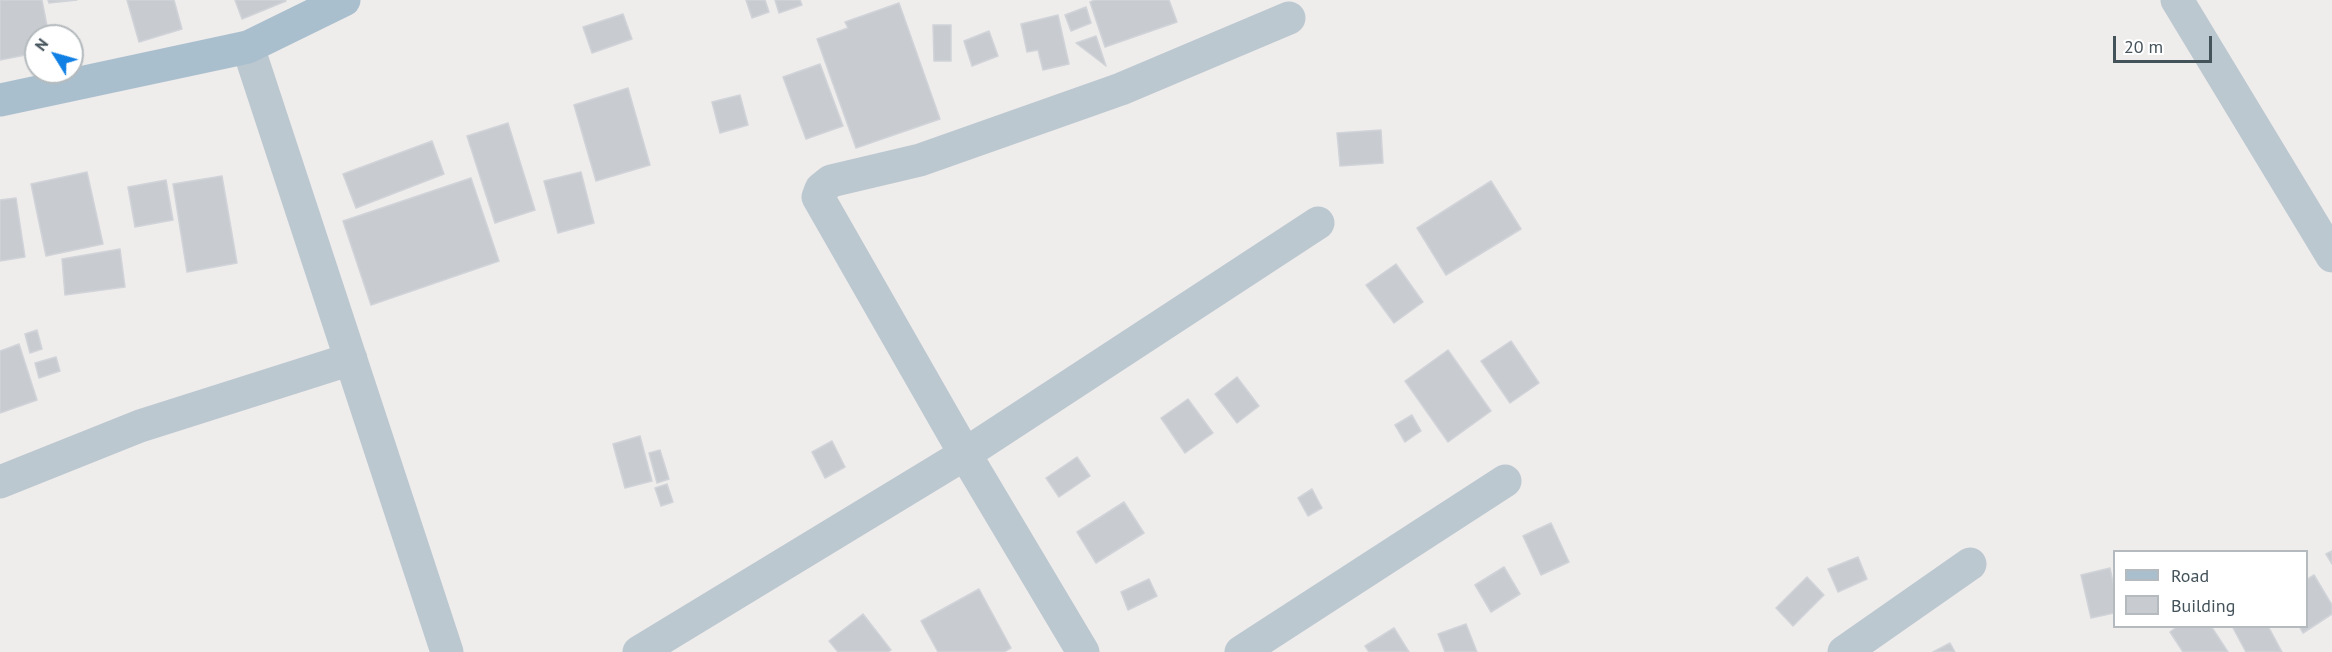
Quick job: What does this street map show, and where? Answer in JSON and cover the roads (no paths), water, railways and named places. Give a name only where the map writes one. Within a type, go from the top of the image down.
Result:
[{"type":"main road","points":[[0,100],[248,47],[344,0]]},
{"type":"street","points":[[2177,0],[2332,256]]},
{"type":"street","points":[[1083,652],[964,454],[818,197],[821,189],[831,181],[920,160],[1121,89],[1289,18]]},
{"type":"street","points":[[248,47],[447,652]]},
{"type":"street","points":[[639,652],[964,454],[1318,223]]},
{"type":"street","points":[[0,482],[140,426],[351,359]]},
{"type":"street","points":[[1241,652],[1505,481]]},
{"type":"street","points":[[1844,652],[1970,564]]}]
